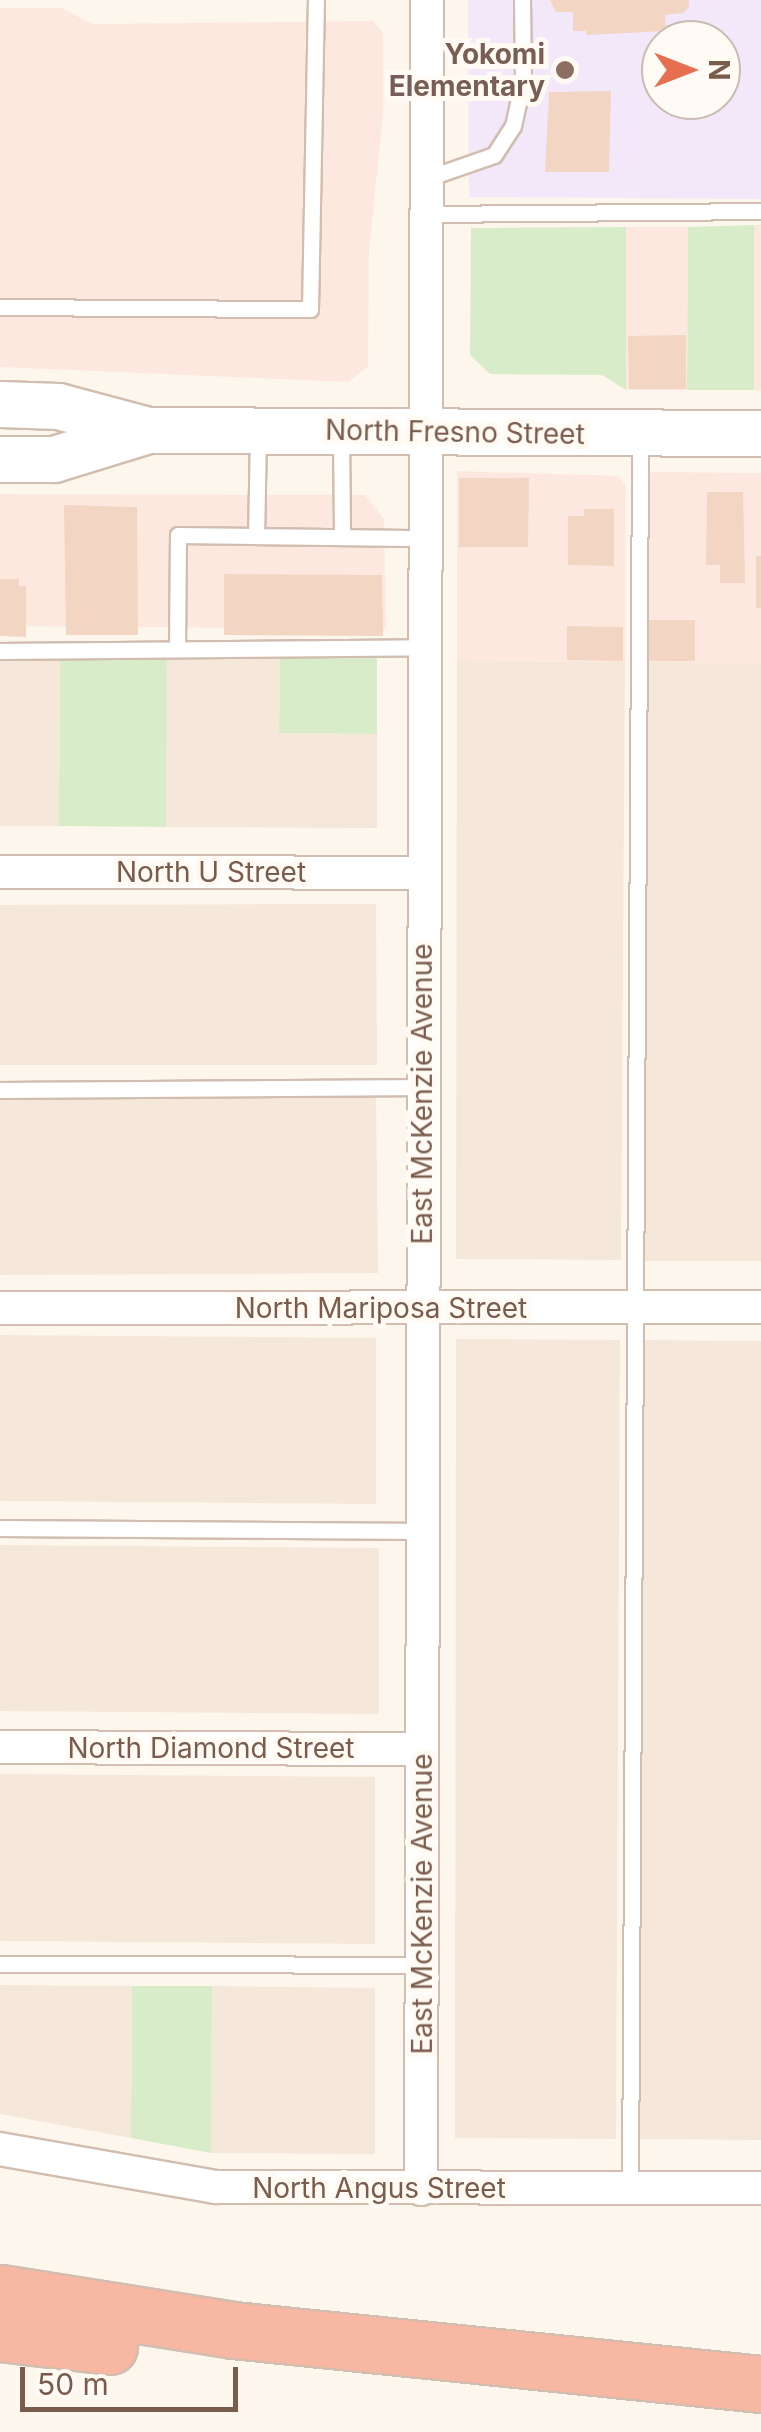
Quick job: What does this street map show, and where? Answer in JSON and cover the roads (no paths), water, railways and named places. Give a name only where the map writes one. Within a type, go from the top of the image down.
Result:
[{"type":"highway","points":[[0,2293],[232,2330],[761,2385]]},
{"type":"highway","points":[[0,2333],[356,2366],[761,2385]]},
{"type":"main road","name":"North Fresno Street","points":[[0,404],[58,406],[148,430],[761,434]]},
{"type":"main road","name":"North Fresno Street","points":[[0,460],[54,460],[148,430]]},
{"type":"street","name":"East McKenzie Avenue","points":[[421,2188],[422,430],[426,0]]},
{"type":"street","name":"North U Street","points":[[0,872],[422,872]]},
{"type":"street","name":"North Mariposa Street","points":[[0,1308],[761,1308]]},
{"type":"street","name":"North Diamond Street","points":[[0,1747],[422,1748]]},
{"type":"street","name":"North Angus Street","points":[[0,2149],[216,2186],[761,2188]]},
{"type":"lane","points":[[0,307],[310,309],[316,0]]},
{"type":"lane","points":[[425,180],[494,155],[513,126],[523,80],[522,0]]},
{"type":"lane","points":[[425,214],[761,211]]},
{"type":"lane","points":[[256,536],[258,430]]},
{"type":"lane","points":[[340,430],[342,535]]},
{"type":"lane","points":[[630,2188],[640,434]]},
{"type":"lane","points":[[177,650],[178,535],[423,538]]},
{"type":"lane","points":[[0,650],[422,648]]},
{"type":"lane","points":[[0,1090],[422,1088]]},
{"type":"lane","points":[[0,1528],[422,1530]]},
{"type":"lane","points":[[0,1964],[421,1965]]},
{"type":"place","name":"Yokomi Elementary","points":[[565,70]]}]
